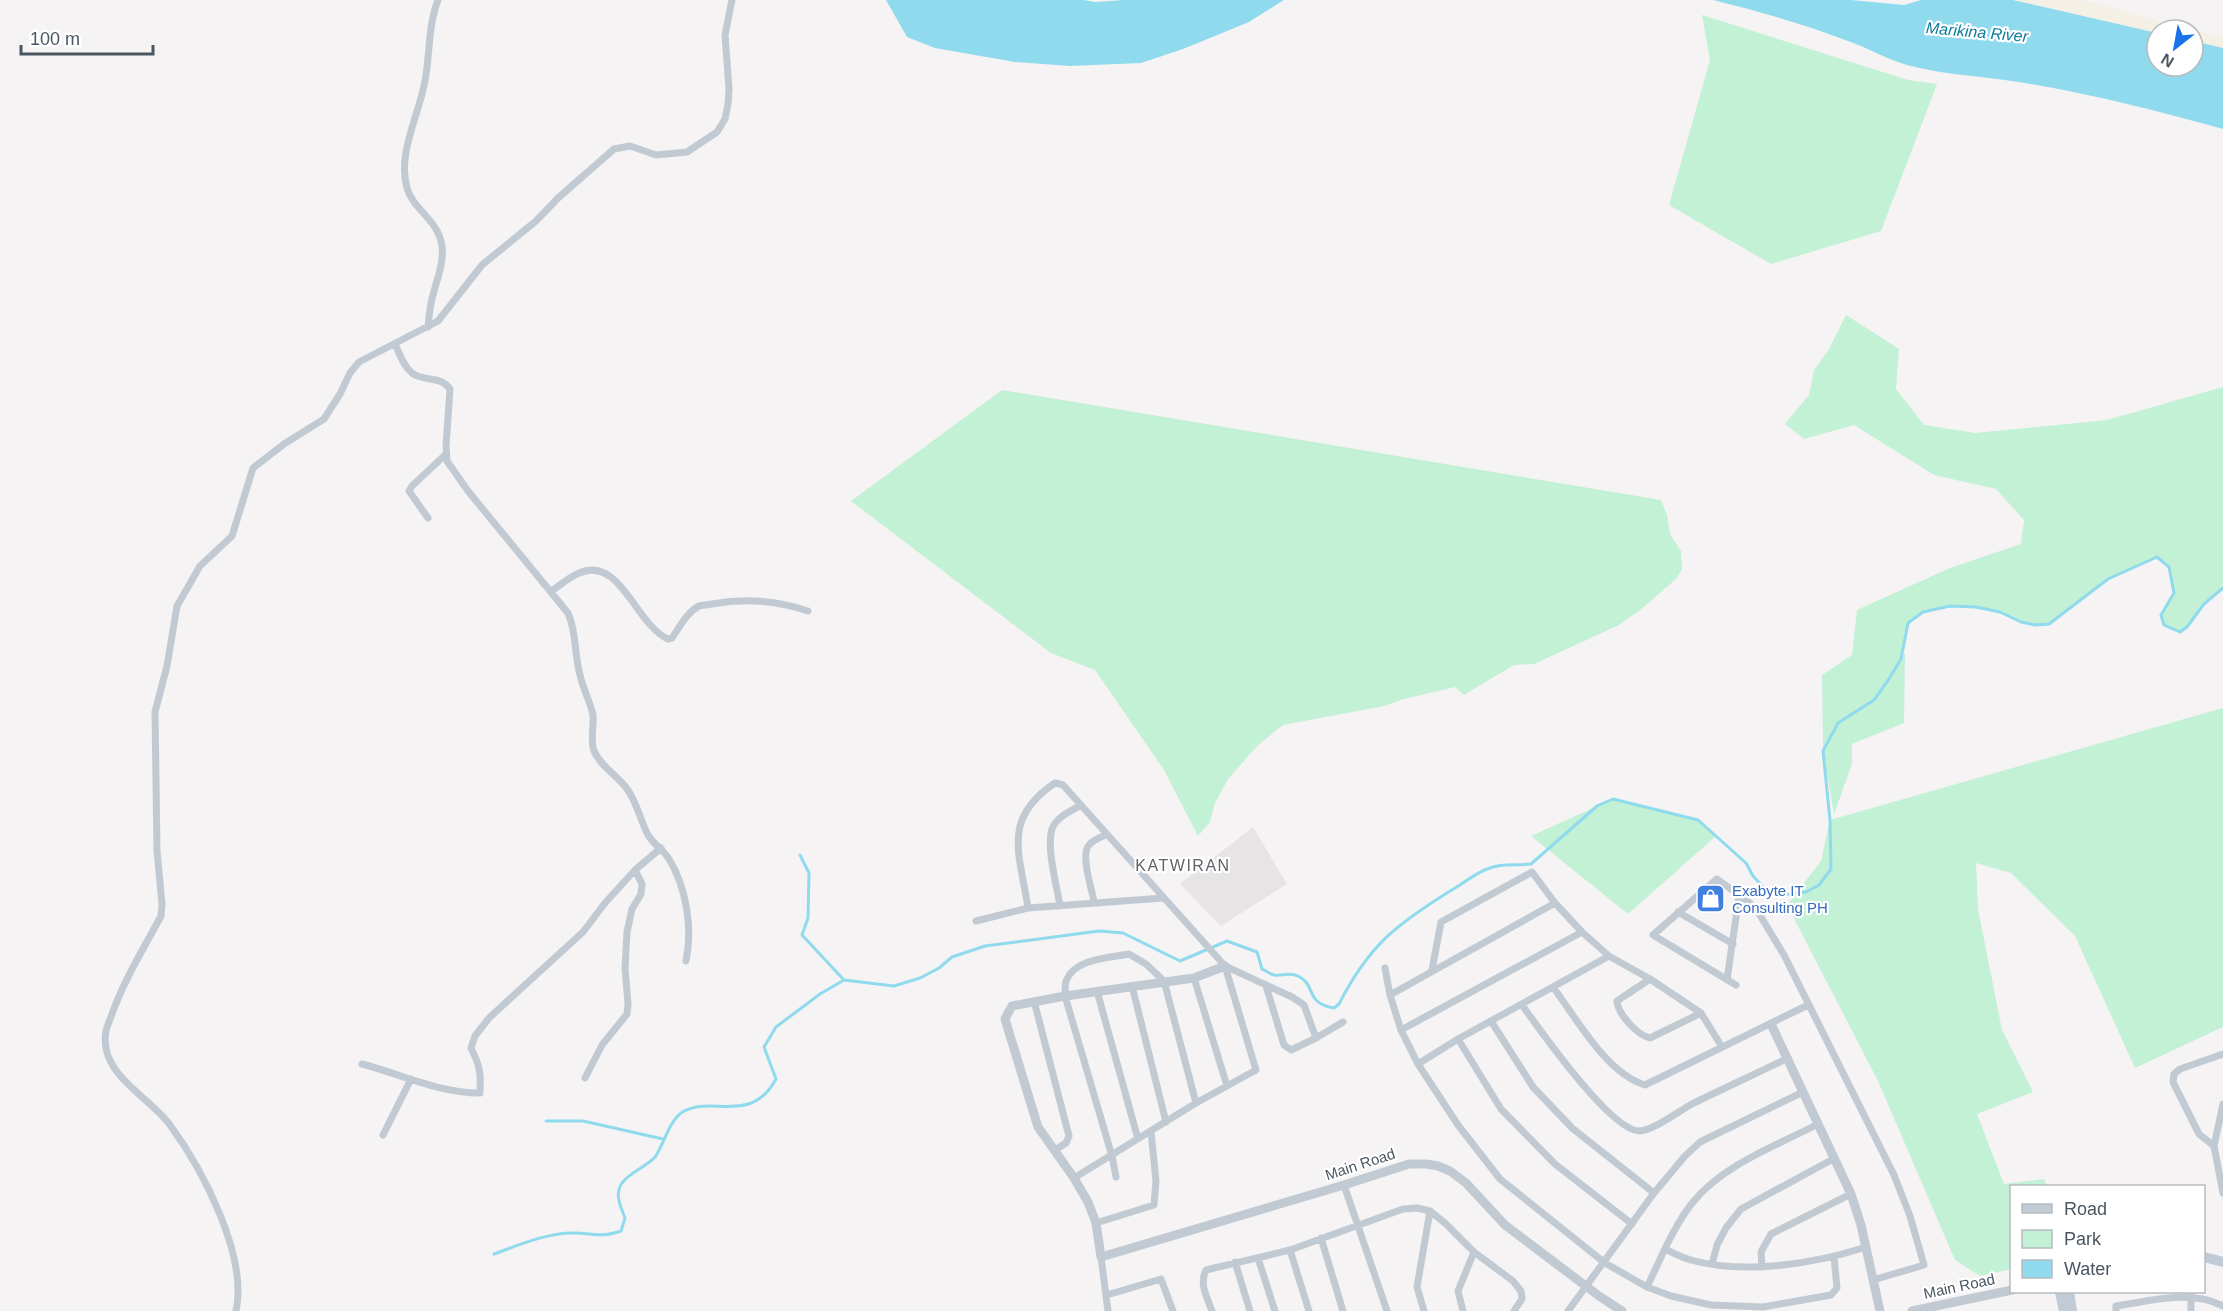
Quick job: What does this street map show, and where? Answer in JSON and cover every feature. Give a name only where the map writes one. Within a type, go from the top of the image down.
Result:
[{"type":"main road","points":[[2205,1257],[2222,1259]]},
{"type":"main road","points":[[2060,1293],[2064,1311]]},
{"type":"main road","points":[[2068,1293],[2072,1311]]},
{"type":"street","points":[[428,327],[432,296],[442,258],[442,245],[438,231],[407,190],[405,165],[425,84],[433,14],[438,0]]},
{"type":"street","points":[[236,1311],[238,1275],[232,1249],[212,1197],[170,1125],[115,1071],[107,1052],[105,1032],[117,1000],[161,916],[157,851],[155,712],[167,666],[177,606],[200,566],[232,536],[253,468],[284,444],[324,419],[350,373],[359,362],[438,321],[482,265],[536,220],[614,149],[630,146],[656,155],[687,152],[717,132],[725,119],[728,104],[729,89],[724,35],[732,0]]},
{"type":"street","points":[[395,344],[406,367],[414,374],[441,381],[450,389],[447,461],[526,564],[568,613],[573,624],[576,659],[593,715],[593,748],[601,764],[627,788],[651,840],[669,859],[679,880],[688,916],[689,942],[686,961]]},
{"type":"street","points":[[428,518],[409,491],[446,454]]},
{"type":"street","points":[[551,591],[579,573],[594,569],[604,572],[620,585],[643,617],[663,637],[668,639],[672,638],[690,612],[700,606],[744,600],[766,601],[783,603],[808,611]]},
{"type":"street","points":[[1028,908],[1018,830],[1024,813],[1037,795],[1055,783],[1063,785],[1226,966],[1304,1005],[1316,1038]]},
{"type":"street","points":[[1060,906],[1051,849],[1052,830],[1059,819],[1081,805]]},
{"type":"street","points":[[1094,902],[1085,859],[1086,851],[1089,844],[1106,835]]},
{"type":"street","points":[[362,1064],[444,1089],[480,1093],[481,1072],[471,1048],[475,1036],[489,1018],[583,932],[635,870],[661,848]]},
{"type":"street","points":[[585,1078],[602,1045],[627,1014],[625,968],[627,932],[632,909],[641,894],[642,884],[635,870]]},
{"type":"street","points":[[1432,970],[1441,922],[1532,872],[1555,903],[1609,956],[1701,1012],[1722,1047]]},
{"type":"street","points":[[1736,986],[1653,935],[1717,879],[1758,912],[1784,955],[1894,1175],[1910,1216],[1924,1265],[1873,1280]]},
{"type":"street","points":[[1727,980],[1739,896]]},
{"type":"street","points":[[975,921],[1028,908],[1163,898]]},
{"type":"street","points":[[1390,995],[1555,903]]},
{"type":"street","points":[[1678,912],[1733,944]]},
{"type":"street","points":[[1401,1030],[1582,932]]},
{"type":"street","points":[[1116,1177],[1112,1156],[1065,996],[1066,981],[1075,970],[1085,963],[1129,954],[1146,964],[1164,981],[1196,1103]]},
{"type":"street","points":[[1418,1064],[1458,1039],[1609,956]]},
{"type":"street","points":[[1108,1311],[1096,1223],[1088,1202],[1074,1178],[1038,1126],[1005,1018],[1012,1006],[1097,991],[1194,978],[1226,966]]},
{"type":"street","points":[[1074,1178],[1196,1103],[1256,1070],[1226,966]]},
{"type":"street","points":[[1385,968],[1390,995],[1401,1030],[1418,1064],[1458,1125],[1500,1179],[1605,1263],[1647,1287],[1671,1296],[1710,1305],[1763,1307],[1831,1295],[1837,1288],[1834,1257]]},
{"type":"street","points":[[1194,978],[1227,1086]]},
{"type":"street","points":[[1650,980],[1617,1001],[1618,1008],[1642,1036],[1650,1038],[1701,1012]]},
{"type":"street","points":[[1132,986],[1166,1122]]},
{"type":"street","points":[[1266,986],[1284,1045],[1291,1050],[1343,1022]]},
{"type":"street","points":[[1553,987],[1605,1057],[1633,1081],[1645,1085],[1809,1005]]},
{"type":"street","points":[[1097,991],[1138,1139]]},
{"type":"street","points":[[1034,1001],[1069,1136],[1065,1143],[1055,1150]]},
{"type":"street","points":[[1522,1005],[1568,1068],[1593,1097],[1623,1124],[1638,1131],[1647,1130],[1691,1105],[1788,1058]]},
{"type":"street","points":[[1491,1021],[1533,1087],[1572,1128],[1654,1193]]},
{"type":"street","points":[[1771,1024],[1851,1194],[1866,1247],[1880,1311]]},
{"type":"street","points":[[1458,1039],[1502,1109],[1555,1164],[1632,1224]]},
{"type":"street","points":[[2214,1146],[2199,1134],[2173,1082],[2174,1074],[2180,1070],[2223,1054]]},
{"type":"street","points":[[383,1135],[411,1079]]},
{"type":"street","points":[[1568,1311],[1671,1171],[1700,1142],[1803,1092]]},
{"type":"street","points":[[2223,1104],[2214,1146],[2223,1193]]},
{"type":"street","points":[[1647,1287],[1678,1223],[1694,1201],[1733,1168],[1818,1124]]},
{"type":"street","points":[[1096,1223],[1154,1205],[1156,1180],[1151,1132]]},
{"type":"street","points":[[1712,1264],[1726,1228],[1741,1209],[1835,1158]]},
{"type":"street","name":"Main Road","points":[[1101,1257],[1409,1164],[1438,1166],[1467,1183],[1505,1225],[1566,1269],[1586,1287],[1622,1311]]},
{"type":"street","points":[[1344,1185],[1359,1223],[1387,1311]]},
{"type":"street","points":[[1762,1267],[1761,1252],[1772,1234],[1851,1194]]},
{"type":"street","points":[[1212,1311],[1202,1283],[1206,1270],[1290,1250],[1359,1223],[1403,1209],[1418,1208],[1430,1211],[1474,1252],[1513,1281],[1521,1291],[1522,1299],[1514,1311]]},
{"type":"street","points":[[1424,1311],[1417,1287],[1430,1211]]},
{"type":"street","points":[[1321,1238],[1342,1311]]},
{"type":"street","points":[[1665,1249],[1690,1260],[1712,1264],[1762,1267],[1834,1257],[1866,1247]]},
{"type":"street","points":[[1290,1250],[1309,1311]]},
{"type":"street","points":[[1463,1311],[1458,1292],[1474,1252]]},
{"type":"street","points":[[1258,1258],[1275,1311]]},
{"type":"street","points":[[1235,1262],[1250,1311]]},
{"type":"street","points":[[1107,1295],[1161,1279],[1173,1311]]},
{"type":"street","name":"Main Road","points":[[1912,1311],[2010,1290]]},
{"type":"street","points":[[2116,1311],[2116,1306],[2191,1296],[2209,1298],[2223,1306]]},
{"type":"street","points":[[2191,1296],[2191,1311]]},
{"type":"shaded area","points":[[1253,827],[1287,884],[1221,926],[1180,884]]},
{"type":"green space","points":[[1702,15],[1908,80],[1937,84],[1881,231],[1771,264],[1669,205],[1710,60]]},
{"type":"green space","points":[[1846,315],[1899,349],[1896,389],[1924,425],[1975,433],[2107,420],[2223,387],[2223,588],[2204,604],[2187,627],[2180,632],[2164,625],[2161,615],[2174,592],[2169,567],[2157,557],[2108,579],[2049,624],[2035,625],[2021,622],[1999,612],[1976,607],[1950,606],[1923,612],[1908,623],[1901,658],[1905,653],[1904,723],[1852,744],[1852,764],[1834,814],[1823,751],[1822,675],[1852,655],[1857,610],[1950,568],[2021,544],[2024,520],[1996,489],[1934,475],[1854,425],[1804,439],[1785,424],[1809,395],[1814,370],[1829,349]]},
{"type":"green space","points":[[1002,390],[1661,500],[1667,515],[1670,534],[1681,551],[1682,569],[1676,579],[1619,625],[1534,664],[1514,665],[1464,695],[1455,687],[1384,706],[1283,725],[1258,745],[1228,779],[1215,803],[1210,822],[1198,836],[1164,770],[1095,670],[1051,653],[851,501]]},
{"type":"green space","points":[[2223,708],[2223,1027],[2135,1068],[2075,936],[2011,873],[1976,863],[1978,909],[2002,1030],[2033,1092],[1977,1114],[2004,1184],[2044,1179],[2047,1185],[2010,1185],[2010,1269],[1980,1276],[1955,1260],[1878,1081],[1787,905],[1821,861],[1830,820]]},
{"type":"green space","points":[[1613,799],[1698,820],[1715,837],[1628,914],[1531,836]]},
{"type":"sand","points":[[2013,0],[2084,0],[2150,18],[2145,18],[2145,30]]},
{"type":"sand","points":[[2205,33],[2223,38],[2223,48],[2205,44]]},
{"type":"water","points":[[886,0],[1083,0],[1096,2],[1284,0],[1249,22],[1183,49],[1141,63],[1070,66],[1015,62],[935,48],[907,37]]},
{"type":"water","name":"Marikina River","points":[[1713,0],[1851,0],[1904,5],[1921,0],[2013,0],[2145,30],[2145,78],[2205,78],[2205,44],[2223,48],[2223,129],[2071,91],[1907,65],[1815,29]]},
{"type":"waterway","points":[[494,1254],[551,1235],[570,1233],[606,1235],[621,1231],[625,1218],[619,1201],[620,1187],[629,1176],[655,1157],[677,1117],[692,1108],[742,1106],[754,1102],[766,1093],[776,1079],[764,1047],[776,1027],[820,994],[844,980],[894,986],[920,978],[939,968],[952,957],[985,946],[1099,931],[1123,933],[1180,961],[1227,941],[1257,952],[1262,969],[1271,974],[1298,976],[1304,980],[1318,1002],[1334,1008],[1339,1004],[1361,966],[1399,926],[1485,870],[1495,866],[1531,864],[1597,806],[1613,799],[1698,820],[1746,863],[1753,876],[1766,890],[1782,895],[1806,892],[1819,885],[1831,869],[1830,820],[1823,751],[1838,723],[1874,700],[1887,682],[1901,659],[1908,623],[1923,612],[1950,606],[1976,607],[2000,612],[2021,622],[2035,625],[2049,624],[2108,579],[2157,557],[2169,567],[2174,593],[2161,615],[2164,625],[2180,632],[2187,627],[2204,604],[2223,588]]},
{"type":"waterway","points":[[800,855],[809,873],[808,918],[802,935],[844,980]]},
{"type":"waterway","points":[[546,1121],[583,1121],[663,1139]]},
{"type":"place","name":"Exabyte IT Consulting PH","points":[[1711,899]]},
{"type":"district","name":"KATWIRAN","points":[[1183,865]]}]
